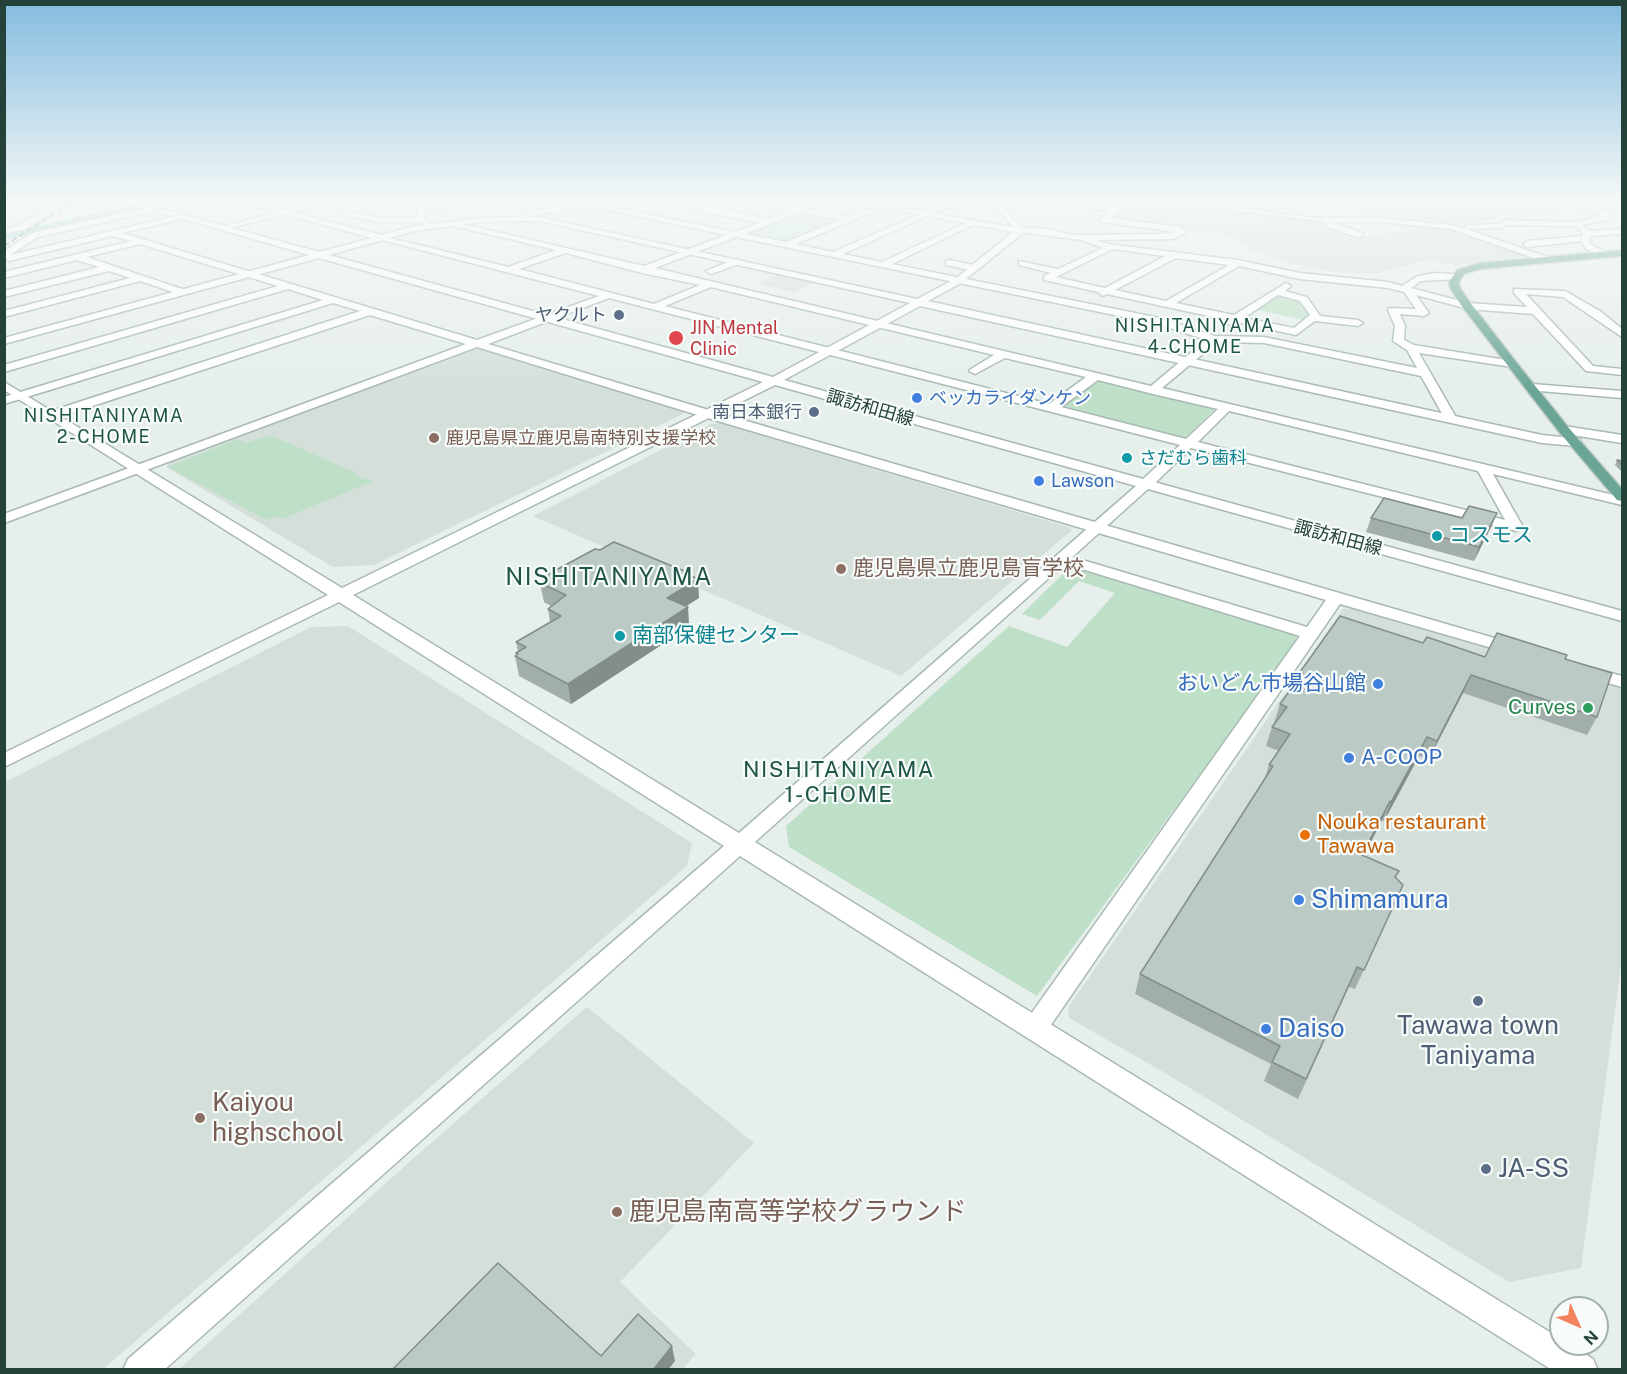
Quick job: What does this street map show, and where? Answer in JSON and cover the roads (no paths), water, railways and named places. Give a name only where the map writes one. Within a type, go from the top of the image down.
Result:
[{"type":"main road","points":[[1507,263],[1480,266],[1460,272],[1455,277],[1455,288],[1564,430],[1623,497]]},
{"type":"street","points":[[4,275],[52,263]]},
{"type":"street","points":[[94,263],[182,292]]},
{"type":"street","points":[[212,263],[708,414],[1534,656]]},
{"type":"street","points":[[4,340],[288,263]]},
{"type":"street","name":"諏訪和田線","points":[[346,263],[1623,616]]},
{"type":"street","points":[[482,263],[1516,527],[1483,468]]},
{"type":"street","points":[[508,270],[528,263]]},
{"type":"street","points":[[614,263],[1623,501]]},
{"type":"street","points":[[642,270],[659,263]]},
{"type":"street","points":[[711,271],[733,263]]},
{"type":"street","points":[[741,263],[1542,439],[1575,442]]},
{"type":"street","points":[[873,263],[1160,321],[1214,339],[1264,340],[1426,374]]},
{"type":"street","points":[[882,265],[886,263]]},
{"type":"street","points":[[950,263],[975,268]]},
{"type":"street","points":[[4,761],[774,381],[958,281],[981,263]]},
{"type":"street","points":[[1022,263],[1059,272]]},
{"type":"street","points":[[1077,263],[1047,278],[1296,332],[1316,316],[1304,299],[1276,292]]},
{"type":"street","points":[[1080,305],[1159,263]]},
{"type":"street","points":[[1167,304],[1238,263]]},
{"type":"street","points":[[1239,263],[1300,276],[1378,283],[1406,288],[1468,306],[1534,311]]},
{"type":"street","points":[[4,294],[108,268]]},
{"type":"street","points":[[1224,327],[1300,276]]},
{"type":"street","points":[[1406,288],[1418,279],[1436,276],[1455,277]]},
{"type":"street","points":[[4,314],[141,278]]},
{"type":"street","points":[[655,307],[708,285]]},
{"type":"street","points":[[4,369],[289,286]]},
{"type":"street","points":[[4,519],[547,319],[620,288]]},
{"type":"street","points":[[1406,288],[1424,313],[1393,310],[1400,326],[1398,341],[1411,348],[1512,364]]},
{"type":"street","points":[[1623,334],[1566,294],[1517,291],[1590,369],[1623,372]]},
{"type":"street","points":[[10,394],[334,300]]},
{"type":"street","points":[[52,415],[371,311]]},
{"type":"street","points":[[1191,320],[1204,312]]},
{"type":"street","points":[[1596,313],[1614,314]]},
{"type":"street","points":[[1313,318],[1358,323]]},
{"type":"street","points":[[1153,390],[1214,339]]},
{"type":"street","points":[[1411,348],[1451,419]]},
{"type":"street","points":[[975,371],[1002,355]]},
{"type":"street","points":[[1052,408],[1094,377]]},
{"type":"street","points":[[1532,388],[1623,395]]},
{"type":"street","points":[[10,394],[52,415],[140,469],[1582,1370]]},
{"type":"street","points":[[139,1370],[1064,559],[1226,408]]},
{"type":"street","points":[[1564,430],[1623,439]]},
{"type":"street","points":[[1064,559],[1312,634]]},
{"type":"street","points":[[1035,1028],[1336,597]]},
{"type":"street","points":[[1578,669],[1623,682]]},
{"type":"place","name":"ヤクルト","points":[[619,315]]},
{"type":"place","name":"JIN Mental Clinic","points":[[676,338]]},
{"type":"place","name":"ベッカライダンケン","points":[[917,398]]},
{"type":"place","name":"南日本銀行","points":[[814,412]]},
{"type":"place","name":"鹿児島県立鹿児島南特別支援学校","points":[[434,438]]},
{"type":"place","name":"さだむら歯科","points":[[1127,458]]},
{"type":"place","name":"Lawson","points":[[1039,481]]},
{"type":"place","name":"コスモス","points":[[1437,536]]},
{"type":"place","name":"鹿児島県立鹿児島盲学校","points":[[841,569]]},
{"type":"place","name":"南部保健センター","points":[[620,636]]},
{"type":"place","name":"おいどん市場谷山館","points":[[1378,684]]},
{"type":"place","name":"Curves","points":[[1588,708]]},
{"type":"place","name":"A-COOP","points":[[1349,758]]},
{"type":"place","name":"Nouka restaurant Tawawa","points":[[1305,835]]},
{"type":"place","name":"Shimamura","points":[[1299,900]]},
{"type":"place","name":"Tawawa town Taniyama","points":[[1478,1001]]},
{"type":"place","name":"Daiso","points":[[1266,1029]]},
{"type":"place","name":"Kaiyou highschool","points":[[200,1118]]},
{"type":"place","name":"JA-SS","points":[[1486,1169]]},
{"type":"place","name":"鹿児島南高等学校グラウンド","points":[[617,1212]]},
{"type":"district","name":"NISHITANIYAMA 4-CHOME","points":[[1195,336]]},
{"type":"district","name":"NISHITANIYAMA 2-CHOME","points":[[104,426]]},
{"type":"district","name":"NISHITANIYAMA","points":[[609,578]]},
{"type":"district","name":"NISHITANIYAMA 1-CHOME","points":[[839,782]]}]
